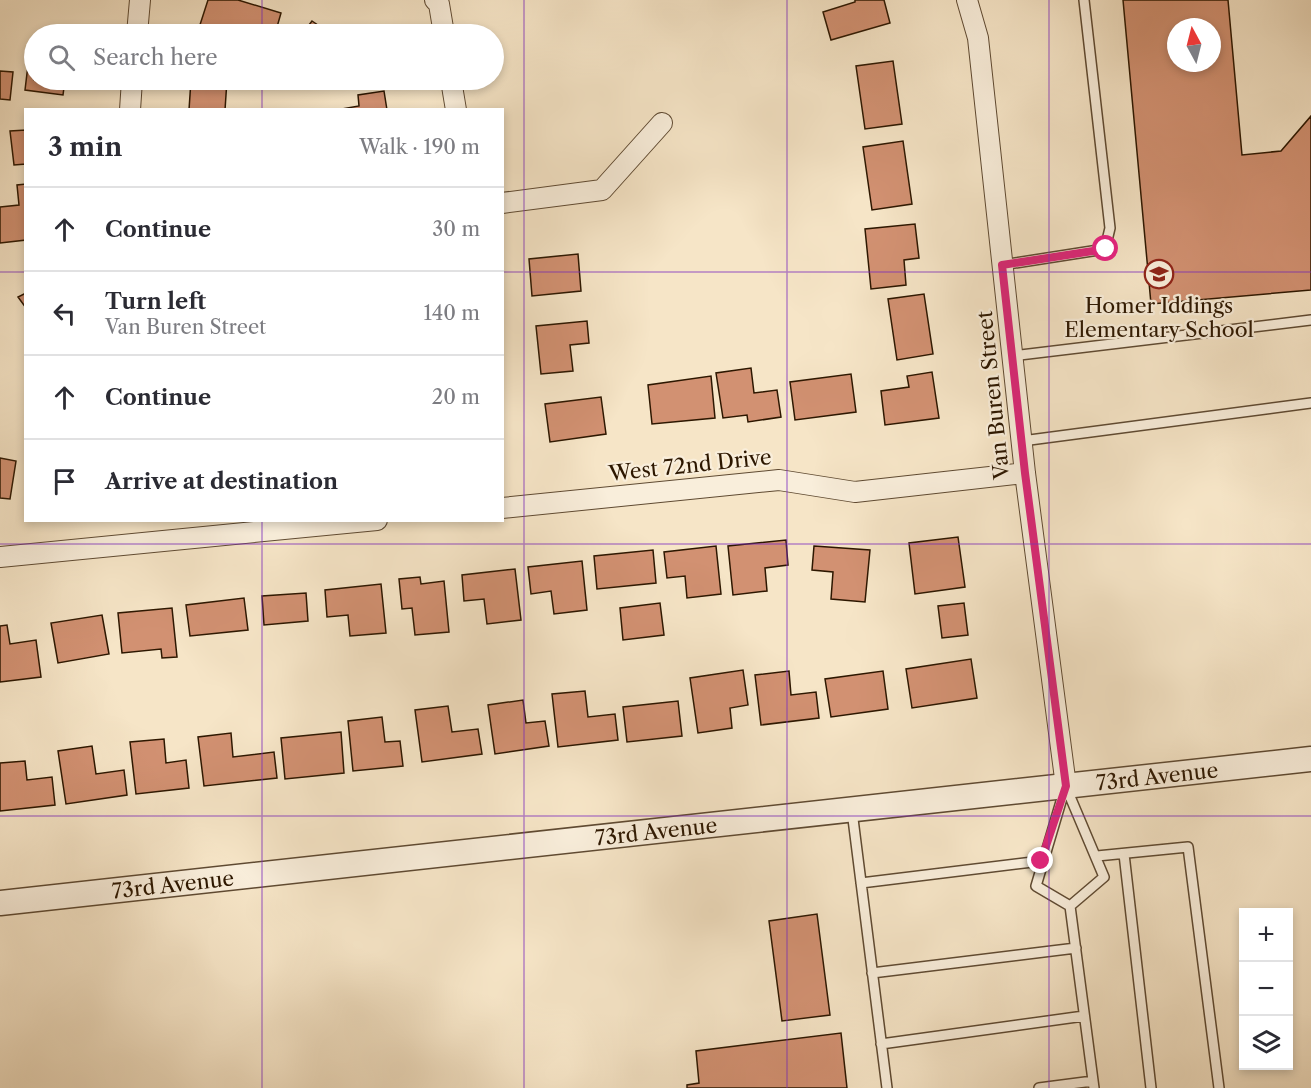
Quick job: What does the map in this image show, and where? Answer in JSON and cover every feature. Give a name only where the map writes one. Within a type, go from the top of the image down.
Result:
[{"type":"street","points":[[137,24],[140,0]]},
{"type":"street","name":"Van Buren Street","points":[[967,0],[978,38],[1025,473],[1066,786]]},
{"type":"street","points":[[437,2],[442,24]]},
{"type":"street","points":[[130,108],[131,90]]},
{"type":"street","points":[[453,90],[456,108]]},
{"type":"street","points":[[504,203],[602,190],[662,123]]},
{"type":"street","name":"West 72nd Drive","points":[[504,508],[779,480],[855,492],[1025,473]]},
{"type":"street","points":[[0,557],[357,522]]},
{"type":"street","name":"73rd Avenue","points":[[0,903],[1311,759]]},
{"type":"lane","points":[[1002,265],[1106,249],[1110,228],[1084,0]]},
{"type":"lane","points":[[1012,356],[1311,320]]},
{"type":"lane","points":[[1022,441],[1311,403]]},
{"type":"lane","points":[[1066,786],[1104,877],[1070,906]]},
{"type":"lane","points":[[1066,786],[1041,861],[1036,886],[1070,906]]},
{"type":"lane","points":[[852,811],[886,1088]]},
{"type":"lane","points":[[1097,856],[1188,847],[1219,1088]]},
{"type":"lane","points":[[1124,854],[1151,1088]]},
{"type":"lane","points":[[861,884],[1041,861]]},
{"type":"lane","points":[[1039,1088],[1093,1084],[1070,906]]},
{"type":"lane","points":[[872,973],[1076,948]]},
{"type":"lane","points":[[881,1044],[1084,1016]]},
{"type":"building","points":[[208,0],[238,0],[281,13],[278,24],[200,24]]},
{"type":"building","points":[[855,0],[884,0],[890,23],[831,40],[823,12],[855,2]]},
{"type":"building","points":[[1123,0],[1228,0],[1242,155],[1281,151],[1311,116],[1311,290],[1151,304]]},
{"type":"building","points":[[893,61],[902,124],[865,129],[856,66]]},
{"type":"building","points":[[0,71],[13,72],[10,100],[0,99]]},
{"type":"building","points":[[25,90],[64,90],[63,95]]},
{"type":"building","points":[[190,90],[226,90],[225,108],[189,108]]},
{"type":"building","points":[[384,91],[387,108],[348,108],[359,106],[358,95]]},
{"type":"building","points":[[24,130],[24,164],[14,165],[10,131]]},
{"type":"building","points":[[903,141],[912,204],[872,210],[863,147]]},
{"type":"building","points":[[24,184],[24,240],[0,243],[0,207],[19,205],[17,185]]},
{"type":"building","points":[[915,224],[919,258],[904,260],[906,285],[871,289],[865,229]]},
{"type":"building","points":[[578,254],[581,291],[532,296],[529,259]]},
{"type":"building","points":[[24,294],[24,305],[18,297]]},
{"type":"building","points":[[924,294],[933,354],[897,360],[888,299]]},
{"type":"building","points":[[587,321],[589,343],[570,345],[573,371],[541,374],[536,326]]},
{"type":"building","points":[[751,368],[754,393],[777,390],[781,417],[748,422],[747,415],[723,418],[716,373]]},
{"type":"building","points":[[932,372],[939,418],[885,425],[881,391],[909,387],[907,376]]},
{"type":"building","points":[[851,374],[856,412],[795,420],[790,382]]},
{"type":"building","points":[[711,376],[715,418],[652,424],[648,385]]},
{"type":"building","points":[[601,397],[606,434],[550,442],[545,404]]},
{"type":"building","points":[[0,458],[16,461],[10,499],[0,498]]},
{"type":"building","points":[[958,537],[965,587],[915,594],[909,543]]},
{"type":"building","points":[[786,540],[788,565],[765,568],[767,591],[733,595],[728,546]]},
{"type":"building","points":[[716,546],[721,594],[687,598],[685,576],[667,578],[664,552]]},
{"type":"building","points":[[814,546],[870,550],[865,602],[831,599],[833,572],[812,570]]},
{"type":"building","points":[[653,550],[656,583],[597,589],[594,556]]},
{"type":"building","points":[[582,561],[587,610],[554,614],[551,591],[531,594],[528,567]]},
{"type":"building","points":[[515,569],[521,620],[487,624],[484,599],[464,601],[462,575]]},
{"type":"building","points":[[420,577],[421,584],[444,581],[449,632],[415,635],[412,608],[402,609],[399,579]]},
{"type":"building","points":[[381,584],[386,633],[350,636],[348,615],[327,617],[325,590]]},
{"type":"building","points":[[306,593],[308,621],[264,625],[262,596]]},
{"type":"building","points":[[244,598],[248,630],[190,636],[186,605]]},
{"type":"building","points":[[660,603],[664,635],[623,640],[620,608]]},
{"type":"building","points":[[964,603],[968,635],[942,638],[938,606]]},
{"type":"building","points":[[172,608],[177,657],[162,658],[161,649],[122,653],[118,613]]},
{"type":"building","points":[[102,615],[109,654],[58,663],[51,623]]},
{"type":"building","points":[[7,625],[10,644],[36,640],[41,677],[0,682],[0,626]]},
{"type":"building","points":[[971,659],[977,698],[912,708],[906,669]]},
{"type":"building","points":[[743,670],[748,705],[730,708],[732,728],[698,733],[690,678]]},
{"type":"building","points":[[789,671],[791,695],[816,692],[819,718],[761,725],[755,675]]},
{"type":"building","points":[[883,671],[888,709],[831,717],[825,679]]},
{"type":"building","points":[[585,691],[588,717],[615,714],[618,740],[558,747],[552,694]]},
{"type":"building","points":[[523,700],[526,723],[545,721],[549,746],[495,754],[488,705]]},
{"type":"building","points":[[678,701],[682,736],[627,742],[623,707]]},
{"type":"building","points":[[448,706],[452,732],[478,729],[482,754],[422,762],[415,710]]},
{"type":"building","points":[[382,717],[385,742],[400,741],[403,766],[353,771],[348,721]]},
{"type":"building","points":[[341,732],[344,773],[285,779],[281,738]]},
{"type":"building","points":[[231,733],[233,757],[274,752],[277,778],[204,786],[198,737]]},
{"type":"building","points":[[164,739],[166,763],[186,760],[189,788],[136,794],[130,742]]},
{"type":"building","points":[[92,746],[96,774],[124,770],[127,795],[66,804],[58,751]]},
{"type":"building","points":[[25,761],[27,780],[52,777],[55,805],[0,811],[0,763]]},
{"type":"building","points":[[817,914],[830,1015],[782,1021],[769,921]]},
{"type":"building","points":[[841,1033],[847,1088],[687,1088],[687,1085],[699,1083],[696,1051]]},
{"type":"place","name":"Homer Iddings Elementary School","points":[[1159,274]]},
{"type":"route","points":[[1041,861],[1066,786],[1025,473],[1002,265],[1106,249]]}]
